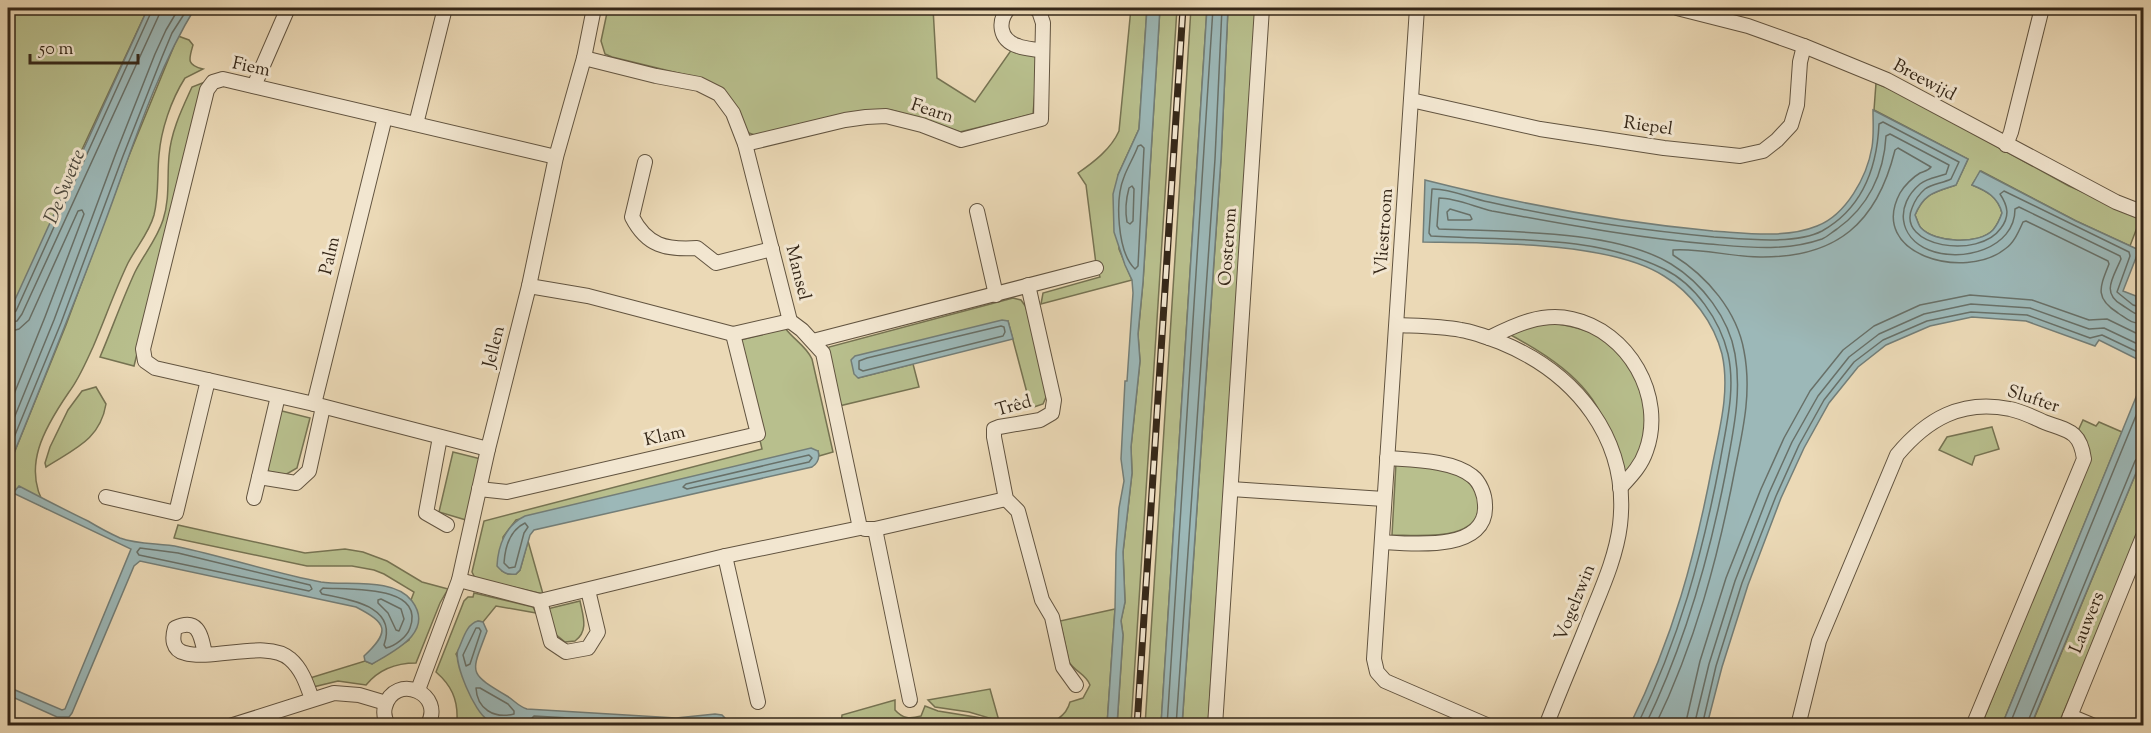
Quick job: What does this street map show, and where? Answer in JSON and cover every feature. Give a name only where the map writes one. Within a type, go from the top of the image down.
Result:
[{"type":"street","points":[[254,86],[288,8]]},
{"type":"street","points":[[416,124],[445,8]]},
{"type":"street","name":"Jellen","points":[[417,690],[459,579],[488,449],[529,286],[556,157],[584,58],[594,8]]},
{"type":"street","points":[[1009,8],[1003,15],[1000,26],[1005,38],[1016,46],[1042,51]]},
{"type":"street","name":"Fearn","points":[[745,144],[866,117],[886,116],[922,125],[961,140],[1041,119],[1043,23],[1039,11],[1035,8]]},
{"type":"street","name":"Oosterom","points":[[1215,726],[1262,8]]},
{"type":"street","name":"Vliestroom","points":[[1417,8],[1374,659],[1377,672],[1385,681],[1489,726]]},
{"type":"street","name":"Breewijd","points":[[1677,8],[1748,26],[1887,80],[2116,202],[2143,213]]},
{"type":"street","points":[[2006,144],[2042,8]]},
{"type":"street","name":"Riepel","points":[[1411,100],[1540,129],[1664,148],[1740,156],[1763,151],[1791,125],[1797,105],[1800,62],[1804,46]]},
{"type":"street","name":"Mansel","points":[[584,58],[699,84],[719,94],[733,113],[745,144],[790,321],[823,353],[860,528]]},
{"type":"street","name":"Fiem","points":[[488,449],[278,396],[155,368],[145,361],[143,349],[207,90],[213,82],[223,79],[556,157]]},
{"type":"street","name":"Palm","points":[[318,406],[385,117]]},
{"type":"street","points":[[645,162],[632,217],[639,231],[651,242],[676,249],[697,248],[716,262],[772,249]]},
{"type":"street","points":[[977,211],[996,295]]},
{"type":"street","points":[[813,341],[1096,268]]},
{"type":"street","name":"Trêd","points":[[1028,285],[1054,399],[1052,413],[1040,420],[994,429],[994,437],[1006,498],[1018,511],[1042,600],[1052,617],[1063,667],[1076,684]]},
{"type":"street","points":[[529,286],[588,296],[733,334],[790,321]]},
{"type":"street","points":[[1489,338],[1520,322],[1544,318],[1571,318],[1597,327],[1615,340],[1629,355],[1642,377],[1650,399],[1650,428],[1647,449],[1638,468],[1620,488]]},
{"type":"street","name":"Vogelzwin","points":[[1397,325],[1462,330],[1489,338],[1524,353],[1549,369],[1589,406],[1612,452],[1620,488],[1620,525],[1616,548],[1604,585],[1546,726]]},
{"type":"street","name":"Klam","points":[[479,489],[507,492],[758,434],[733,334]]},
{"type":"street","points":[[106,497],[177,513],[208,380]]},
{"type":"street","points":[[254,498],[278,396]]},
{"type":"street","name":"Slufter","points":[[1798,726],[1819,640],[1897,455],[1914,435],[1935,420],[1961,410],[1988,405],[2013,409],[2072,432],[2082,443],[2084,459],[1973,726]]},
{"type":"street","points":[[259,477],[296,483],[309,471],[318,406]]},
{"type":"street","points":[[440,437],[426,513],[447,525]]},
{"type":"street","points":[[1382,542],[1444,543],[1462,538],[1478,527],[1486,515],[1481,487],[1472,476],[1455,468],[1435,463],[1387,458]]},
{"type":"street","points":[[1231,489],[1384,499]]},
{"type":"street","points":[[459,579],[540,602],[725,556],[860,528],[874,529],[1006,498]]},
{"type":"street","points":[[874,529],[910,700]]},
{"type":"street","name":"Lauwers","points":[[2068,721],[2144,534]]},
{"type":"street","points":[[725,556],[758,702]]},
{"type":"street","points":[[540,602],[550,642],[566,652],[588,648],[598,632],[588,590]]},
{"type":"street","points":[[205,654],[242,651],[275,652],[290,658],[304,676],[312,699]]},
{"type":"street","points":[[388,726],[384,712],[386,703],[391,695],[408,688],[425,695],[430,703],[434,724]]},
{"type":"street","points":[[230,726],[334,693],[347,693],[386,703]]},
{"type":"street","points":[[2068,721],[2094,726]]},
{"type":"green space","points":[[8,8],[148,8],[72,171],[8,335]]},
{"type":"green space","points":[[608,8],[840,8],[856,13],[872,8],[933,8],[937,78],[975,102],[1012,49],[1035,54],[1038,58],[1033,114],[960,132],[891,110],[869,110],[760,137],[749,133],[694,77],[605,54],[601,41]]},
{"type":"green space","points":[[1131,8],[1147,8],[1139,129],[1118,175],[1119,249],[1132,280],[1041,304],[1043,293],[1100,277],[1096,264],[1086,185],[1078,173],[1107,149],[1119,131]]},
{"type":"green space","points":[[1160,8],[1177,8],[1131,725],[1117,726],[1123,635],[1121,620],[1125,602],[1123,552],[1132,473],[1131,447],[1140,361],[1138,335]]},
{"type":"green space","points":[[1191,8],[1207,8],[1161,725],[1145,726]]},
{"type":"green space","points":[[1228,8],[1256,8],[1208,725],[1182,726],[1221,159]]},
{"type":"green space","points":[[178,36],[189,40],[193,45],[190,61],[194,66],[203,69],[185,78],[175,96],[162,136],[157,200],[152,222],[128,263],[76,382],[52,419],[39,448],[36,478],[39,494],[47,509],[8,488],[8,468],[66,325],[128,158]]},
{"type":"green space","points":[[205,82],[134,366],[100,357],[135,272],[163,220],[170,147],[178,120],[192,87]]},
{"type":"green space","points":[[1876,83],[1903,95],[2069,186],[2141,217],[2130,246],[2076,221],[1981,171],[1972,185],[1991,195],[1998,203],[2002,213],[1993,230],[1986,235],[1968,240],[1946,239],[1928,233],[1920,227],[1915,215],[1918,208],[1931,194],[1956,185],[1968,159],[1874,110]]},
{"type":"green space","points":[[1013,298],[1021,300],[1026,307],[1047,395],[1043,404],[1031,408],[1008,321],[858,378],[913,364],[919,387],[839,406],[827,353],[829,347]]},
{"type":"green space","points":[[1552,323],[1587,331],[1607,342],[1620,354],[1638,385],[1645,420],[1643,438],[1638,455],[1622,477],[1603,419],[1586,391],[1549,358],[1507,333],[1518,327]]},
{"type":"green space","points":[[785,328],[807,350],[812,359],[833,452],[819,456],[818,451],[516,520],[503,537],[502,571],[516,574],[520,570],[528,541],[543,594],[475,578],[472,572],[484,521],[762,449],[737,341]]},
{"type":"green space","points":[[96,387],[106,404],[98,426],[92,435],[76,449],[46,467],[50,447],[68,410],[82,391]]},
{"type":"green space","points":[[278,410],[310,418],[297,468],[285,475],[263,470]]},
{"type":"green space","points":[[2083,420],[2096,426],[2099,422],[2122,432],[2002,725],[1981,726],[2086,466],[2088,448],[2078,431]]},
{"type":"green space","points":[[1992,427],[1999,449],[1975,456],[1972,465],[1939,450],[1947,437]]},
{"type":"green space","points":[[453,452],[481,459],[466,520],[439,512]]},
{"type":"green space","points":[[2143,456],[2143,521],[2070,697],[2058,725],[2031,726]]},
{"type":"green space","points":[[1396,463],[1441,469],[1464,477],[1473,487],[1478,500],[1477,514],[1471,524],[1447,534],[1392,535]]},
{"type":"green space","points":[[178,525],[305,553],[345,549],[363,552],[387,561],[422,582],[448,589],[416,663],[388,668],[366,685],[338,681],[313,687],[310,678],[365,661],[372,664],[409,640],[416,609],[411,600],[414,592],[374,570],[352,566],[307,566],[174,538]]},
{"type":"green space","points":[[474,593],[533,607],[536,613],[496,606],[483,622],[478,621],[456,654],[488,720],[566,725],[472,725],[457,720],[452,693],[446,682],[436,672],[464,601],[468,597],[473,597]]},
{"type":"green space","points":[[580,601],[584,628],[575,641],[565,642],[554,633],[547,609]]},
{"type":"green space","points":[[1115,609],[1107,725],[1040,726],[1055,721],[1066,712],[1070,702],[1083,698],[1090,685],[1069,662],[1060,621]]},
{"type":"green space","points":[[990,689],[999,721],[969,712],[935,707],[928,700]]},
{"type":"green space","points":[[895,700],[895,710],[907,718],[921,716],[925,706],[938,711],[1025,725],[841,725],[842,715]]},
{"type":"water","points":[[148,8],[195,8],[156,85],[105,222],[8,468],[8,315]]},
{"type":"water","points":[[1147,8],[1160,8],[1138,334],[1140,361],[1131,447],[1132,473],[1123,552],[1125,602],[1121,621],[1123,635],[1117,725],[1107,725],[1119,508],[1124,481],[1121,459],[1125,381],[1127,381],[1133,293],[1132,280],[1114,232],[1113,194],[1118,175],[1139,129]]},
{"type":"water","points":[[1207,8],[1228,8],[1221,159],[1182,725],[1161,725]]},
{"type":"water","points":[[1873,110],[1968,159],[1956,185],[1931,194],[1918,208],[1915,215],[1920,227],[1928,233],[1946,239],[1968,240],[1986,235],[1993,230],[2002,213],[1998,203],[1991,195],[1972,185],[1980,171],[2076,221],[2139,250],[2123,291],[2136,296],[2136,299],[2143,303],[2143,362],[2099,340],[2095,346],[2026,321],[1972,317],[1930,326],[1886,345],[1858,367],[1829,403],[1804,448],[1781,498],[1748,585],[1722,667],[1707,725],[1630,725],[1659,661],[1681,596],[1698,531],[1725,395],[1722,354],[1714,331],[1693,300],[1674,283],[1641,265],[1612,256],[1547,246],[1423,242],[1425,180],[1496,197],[1640,223],[1739,233],[1792,233],[1827,221],[1846,204],[1853,194],[1865,170],[1872,147]]},
{"type":"water","points":[[1002,320],[1008,321],[1013,339],[858,378],[854,374],[851,360],[855,356]]},
{"type":"water","points":[[2143,380],[2143,456],[2031,725],[2002,725]]},
{"type":"water","points":[[811,448],[818,451],[819,456],[812,467],[534,530],[530,535],[520,570],[516,574],[505,573],[497,566],[504,536],[518,520],[525,516]]},
{"type":"water","points":[[19,486],[127,540],[179,547],[321,582],[382,585],[394,588],[404,593],[412,601],[418,612],[419,622],[409,639],[372,664],[365,661],[364,656],[382,634],[382,628],[374,618],[356,607],[140,561],[134,566],[72,713],[69,717],[57,717],[8,695],[8,687],[62,710],[65,709],[131,549],[13,493]]},
{"type":"water","points":[[478,621],[483,622],[487,631],[478,656],[476,671],[485,682],[527,709],[676,718],[715,714],[722,715],[728,721],[742,724],[781,725],[595,726],[503,722],[487,719],[471,698],[457,656],[463,637],[471,625]]},
{"type":"railway","points":[[1137,726],[1183,8]]},
{"type":"water label","name":"De Swette","points":[[66,187]]}]
